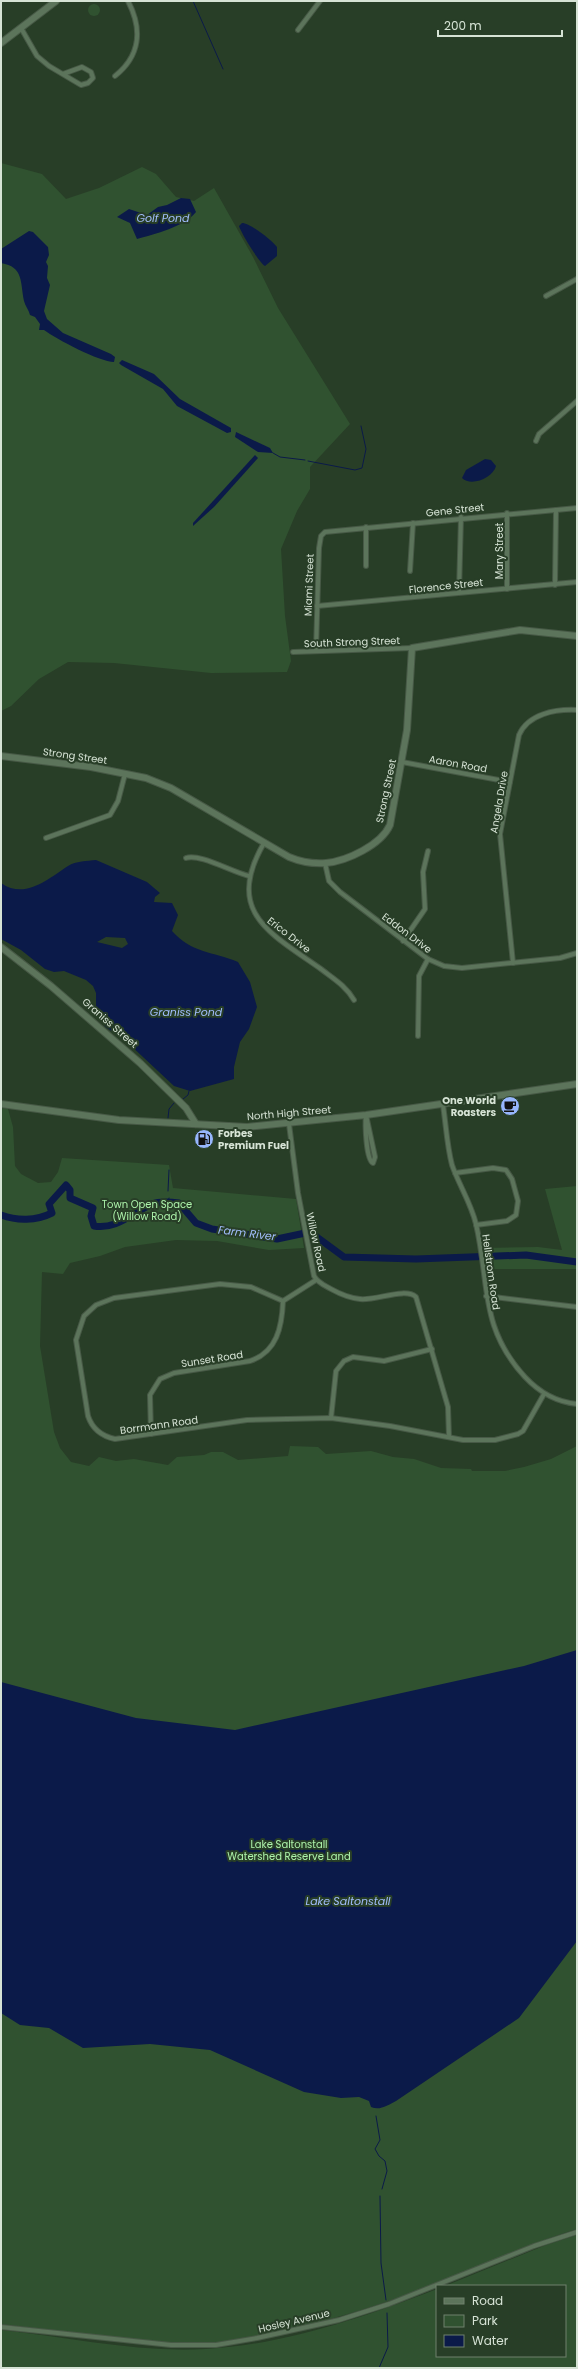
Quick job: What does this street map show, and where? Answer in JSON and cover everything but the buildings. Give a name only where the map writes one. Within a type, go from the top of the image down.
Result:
[{"type":"street","points":[[1,43],[56,1]]},
{"type":"street","points":[[115,76],[131,61],[136,48],[134,19],[128,1]]},
{"type":"street","points":[[298,30],[320,1]]},
{"type":"street","points":[[21,28],[37,56],[49,66],[81,85],[88,83],[93,78],[91,72],[82,67],[63,74]]},
{"type":"street","points":[[546,296],[577,279]]},
{"type":"street","points":[[536,441],[539,434],[577,401]]},
{"type":"street","name":"Gene Street","points":[[334,529],[577,508]]},
{"type":"street","points":[[555,585],[556,510]]},
{"type":"street","name":"Mary Street","points":[[507,514],[507,589]]},
{"type":"street","points":[[459,592],[461,517]]},
{"type":"street","points":[[410,571],[413,523]]},
{"type":"street","points":[[366,527],[366,566]]},
{"type":"street","name":"Miami Street","points":[[316,650],[320,539],[325,532],[334,529]]},
{"type":"street","name":"Florence Street","points":[[317,606],[577,582]]},
{"type":"street","points":[[412,648],[520,630],[577,636]]},
{"type":"street","name":"South Strong Street","points":[[293,652],[316,650],[412,648]]},
{"type":"street","name":"Strong Street","points":[[1,756],[82,765],[125,774],[165,785],[295,860],[325,863],[351,855],[385,834],[392,818],[402,762],[412,648]]},
{"type":"street","name":"Angela Drive","points":[[513,963],[500,834],[518,735],[527,722],[546,714],[577,710]]},
{"type":"street","name":"Aaron Road","points":[[402,762],[510,782]]},
{"type":"street","points":[[46,838],[110,815],[118,801],[125,774]]},
{"type":"street","name":"Erico Drive","points":[[264,843],[249,876],[250,902],[256,916],[264,927],[343,985],[354,1000]]},
{"type":"street","points":[[403,941],[424,909],[423,872],[428,851]]},
{"type":"street","points":[[186,858],[199,856],[235,873],[249,876]]},
{"type":"street","name":"Eddon Drive","points":[[325,863],[327,876],[333,885],[403,941],[428,959],[444,966],[462,968],[560,958],[577,953]]},
{"type":"street","name":"Graniss Street","points":[[1,948],[62,995],[140,1063],[186,1108],[196,1124]]},
{"type":"street","points":[[418,1036],[419,976],[428,959]]},
{"type":"street","name":"North High Street","points":[[1,1104],[95,1117],[247,1127],[289,1124],[443,1105],[577,1084]]},
{"type":"street","name":"Hellstrom Road","points":[[443,1105],[450,1156],[476,1225],[486,1296],[494,1330],[509,1358],[527,1379],[544,1394],[561,1401],[577,1404]]},
{"type":"street","points":[[366,1115],[375,1158],[373,1163],[369,1158],[365,1124],[366,1115]]},
{"type":"street","name":"Willow Road","points":[[289,1124],[303,1223],[316,1280],[341,1294],[359,1299],[379,1298],[407,1292],[414,1294],[418,1300],[448,1407],[449,1437]]},
{"type":"street","points":[[456,1173],[500,1168],[508,1172],[512,1179],[518,1201],[516,1215],[507,1221],[476,1225]]},
{"type":"street","points":[[283,1301],[316,1280]]},
{"type":"street","name":"Borrmann Road","points":[[283,1301],[251,1287],[220,1284],[114,1298],[102,1302],[90,1310],[80,1324],[76,1340],[90,1420],[101,1434],[110,1438],[151,1434],[247,1420],[331,1418],[481,1441],[513,1437],[523,1431],[544,1394]]},
{"type":"street","points":[[486,1296],[577,1307]]},
{"type":"street","name":"Sunset Road","points":[[151,1434],[149,1400],[156,1383],[174,1374],[242,1363],[261,1357],[274,1343],[278,1335],[283,1301]]},
{"type":"street","points":[[331,1418],[336,1371],[344,1361],[353,1357],[384,1361],[432,1349]]},
{"type":"street","name":"Hosley Avenue","points":[[436,2285],[534,2246],[577,2232]]},
{"type":"street","name":"Hosley Avenue","points":[[1,2327],[171,2345],[216,2345],[339,2320],[389,2304],[436,2285]]},
{"type":"green space","points":[[94,4],[98,6],[100,10],[98,14],[94,16],[90,14],[88,10],[90,6]]},
{"type":"green space","points":[[1,163],[42,174],[66,199],[99,188],[142,167],[156,174],[176,197],[194,201],[214,188],[253,257],[278,308],[350,424],[310,467],[310,489],[297,511],[281,549],[285,616],[291,661],[287,672],[211,673],[114,663],[68,662],[39,679],[11,706],[1,711]]},
{"type":"green space","name":"Lake Saltonstall Watershed Reserve Land","points":[[1,1108],[8,1109],[13,1127],[15,1166],[21,1174],[38,1183],[51,1182],[58,1172],[62,1158],[169,1165],[173,1188],[296,1199],[304,1248],[269,1250],[217,1241],[176,1240],[125,1247],[100,1256],[70,1263],[63,1274],[42,1272],[40,1346],[54,1432],[60,1448],[71,1462],[89,1466],[99,1457],[116,1461],[134,1459],[168,1465],[177,1457],[204,1455],[211,1452],[223,1452],[238,1460],[288,1456],[290,1446],[318,1447],[326,1454],[371,1451],[393,1457],[414,1459],[441,1468],[471,1469],[472,1471],[505,1471],[551,1459],[577,1446],[577,2229],[384,2303],[304,2326],[224,2342],[180,2343],[129,2340],[1,2324]]},
{"type":"green space","points":[[577,1186],[577,1269],[487,1269],[485,1248],[538,1247],[562,1250],[545,1189]]},
{"type":"green space","points":[[577,2235],[577,2368],[1,2368],[1,2330],[129,2347],[180,2350],[206,2349],[264,2342],[294,2336],[381,2310],[436,2289],[436,2357],[566,2357],[566,2285],[447,2285],[546,2245]]},
{"type":"water","name":"Golf Pond","points":[[181,198],[190,199],[196,212],[177,226],[152,235],[137,239],[130,223],[117,217],[129,209],[147,215],[158,207],[167,205]]},
{"type":"water","points":[[242,223],[261,232],[277,247],[277,256],[265,266],[255,254],[243,235],[239,226]]},
{"type":"water","points":[[29,231],[33,232],[48,247],[49,255],[46,262],[48,266],[47,278],[50,285],[44,311],[47,319],[63,333],[111,354],[115,357],[114,362],[89,354],[58,339],[44,330],[39,330],[40,324],[35,317],[30,315],[25,303],[20,276],[14,268],[1,263],[1,249]]},
{"type":"water","points":[[122,360],[154,374],[180,399],[231,428],[231,432],[227,433],[177,406],[163,389],[121,365],[119,363]]},
{"type":"water","points":[[236,432],[270,448],[273,453],[258,452],[235,437]]},
{"type":"water","points":[[255,455],[258,458],[214,507],[193,526],[193,523]]},
{"type":"water","points":[[485,459],[491,460],[496,466],[491,474],[481,480],[471,482],[462,478],[466,470]]},
{"type":"water","name":"Graniss Pond","points":[[96,860],[147,882],[160,893],[155,897],[154,902],[172,903],[178,915],[172,931],[188,944],[203,951],[238,962],[250,982],[257,1007],[249,1029],[240,1042],[234,1067],[234,1079],[190,1091],[174,1086],[128,1043],[106,1027],[96,1013],[96,993],[93,986],[86,980],[64,971],[54,972],[45,969],[21,950],[1,939],[1,883],[10,888],[27,889],[44,882],[71,864]],"holes":[[[106,937],[125,938],[128,944],[122,948],[97,942]]]},
{"type":"water","name":"Lake Saltonstall","points":[[577,1650],[577,1941],[519,2018],[396,2101],[384,2107],[374,2108],[371,2107],[369,2101],[359,2097],[341,2098],[304,2092],[210,2050],[150,2044],[83,2048],[49,2028],[20,2025],[1,2013],[1,1682],[136,1718],[235,1730],[524,1666]]},
{"type":"waterway","points":[[193,1],[223,69]]},
{"type":"waterway","points":[[308,461],[355,470],[362,468],[366,449],[361,426]]},
{"type":"waterway","points":[[273,453],[280,457],[305,460]]},
{"type":"waterway","points":[[183,1099],[188,1095],[189,1091]]},
{"type":"waterway","points":[[168,1118],[169,1109],[174,1103]]},
{"type":"waterway","points":[[168,1191],[169,1170]]},
{"type":"waterway","name":"Farm River","points":[[1,1215],[20,1219],[33,1219],[46,1216],[52,1213],[49,1204],[66,1185],[70,1190],[70,1198],[93,1208],[91,1216],[94,1226],[110,1226],[152,1204],[173,1202],[179,1203],[196,1223],[212,1229],[277,1239],[310,1232],[344,1257],[416,1259],[526,1255],[577,1262]]},
{"type":"waterway","name":"Farm River","points":[[168,1202],[169,1198]]},
{"type":"waterway","points":[[376,2116],[380,2140],[375,2149],[379,2156],[385,2161],[387,2171],[382,2189]]},
{"type":"waterway","points":[[380,2196],[381,2263],[386,2300]]},
{"type":"waterway","points":[[379,2368],[388,2347],[387,2313]]},
{"type":"place","name":"One World Roasters","points":[[510,1106]]},
{"type":"place","name":"Forbes Premium Fuel","points":[[204,1139]]},
{"type":"park label","name":"Town Open Space (Willow Road)","points":[[147,1210]]}]
